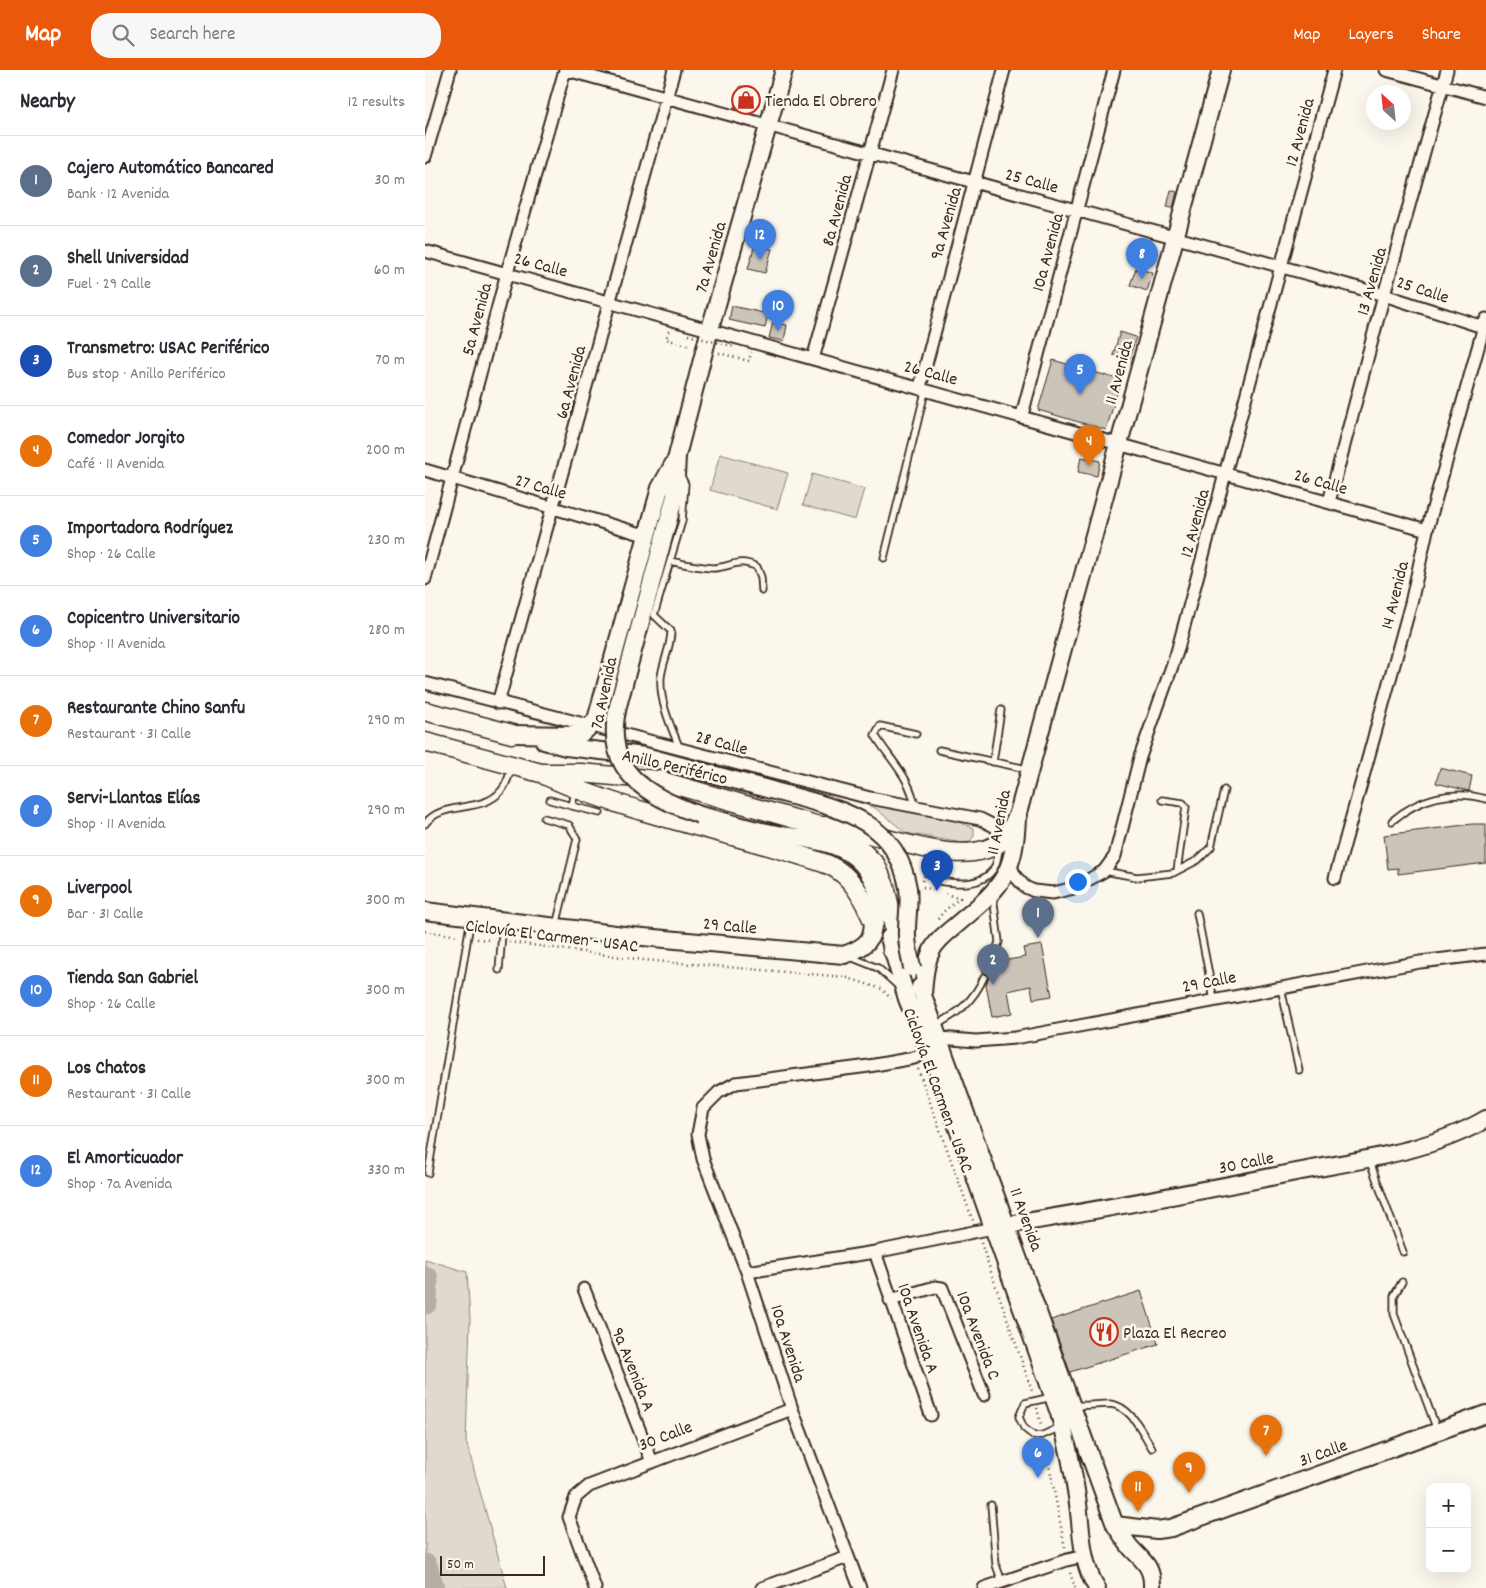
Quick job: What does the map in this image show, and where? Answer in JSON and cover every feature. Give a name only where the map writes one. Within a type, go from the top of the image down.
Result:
[{"type":"main road","name":"Anillo Periférico","points":[[425,711],[512,734]]},
{"type":"main road","name":"Anillo Periférico","points":[[425,742],[541,774],[581,773],[658,780],[819,826],[833,825],[926,848],[960,852],[980,850],[1001,841]]},
{"type":"main road","points":[[541,774],[574,798],[635,810],[701,827],[829,866],[837,870],[855,886],[874,923]]},
{"type":"main road","points":[[1001,841],[1017,817]]},
{"type":"main road","points":[[819,826],[827,834],[857,846],[876,865],[885,886],[892,917],[894,930],[892,950]]},
{"type":"street","points":[[425,157],[450,70]]},
{"type":"street","name":"25 Calle","points":[[566,70],[1175,237],[1485,325]]},
{"type":"street","name":"5a Avenida","points":[[425,578],[507,273],[566,70]]},
{"type":"street","name":"6a Avenida","points":[[498,702],[554,508],[674,70]]},
{"type":"street","name":"7a Avenida","points":[[783,70],[769,126],[710,329],[700,348],[677,462],[675,496],[613,725],[613,743],[619,757],[634,780],[650,793],[700,815],[782,835],[802,837],[847,851],[863,864],[878,893],[892,950]]},
{"type":"street","name":"8a Avenida","points":[[813,359],[893,70]]},
{"type":"street","name":"9a Avenida","points":[[923,388],[934,328],[1004,70]]},
{"type":"street","name":"10a Avenida","points":[[1023,415],[1114,70]]},
{"type":"street","name":"11 Avenida","points":[[1097,1588],[1090,1576],[1085,1556],[1073,1468],[1063,1426],[1001,1226],[923,995],[928,958],[933,948],[942,938],[993,895],[1003,879],[1016,846],[1017,817],[1029,770],[1221,70]]},
{"type":"street","name":"12 Avenida","points":[[1010,864],[1015,876],[1025,887],[1034,891],[1053,893],[1074,888],[1104,871],[1115,856],[1140,757],[1177,652],[1334,70]]},
{"type":"street","points":[[1386,70],[1486,97]]},
{"type":"street","name":"13 Avenida","points":[[1329,502],[1383,295],[1447,70]]},
{"type":"street","name":"26 Calle","points":[[425,251],[813,359],[1023,415],[1427,530]]},
{"type":"street","name":"14 Avenida","points":[[1335,878],[1411,603],[1427,530],[1485,325]]},
{"type":"street","name":"7a Avenida","points":[[512,734],[574,735],[583,734],[591,728],[600,711],[660,488],[677,462]]},
{"type":"street","name":"27 Calle","points":[[425,470],[648,536]]},
{"type":"street","name":"28 Calle","points":[[425,683],[591,728],[862,796],[989,822],[996,827],[1001,841]]},
{"type":"street","name":"Anillo Periférico","points":[[512,734],[566,747],[645,756],[764,788],[859,817],[886,839],[894,849],[903,868],[908,890],[907,932],[912,968],[923,995]]},
{"type":"street","points":[[782,835],[841,858],[855,868],[868,890],[873,906],[874,923],[871,938],[865,945],[844,955]]},
{"type":"street","name":"29 Calle","points":[[425,911],[556,928],[844,955]]},
{"type":"street","name":"11 Avenida","points":[[892,950],[901,1002],[929,1052],[1001,1226],[1073,1405],[1115,1525],[1131,1548],[1147,1563],[1150,1585]]},
{"type":"street","name":"29 Calle","points":[[936,1032],[976,1041],[1015,1038],[1421,962],[1486,954]]},
{"type":"street","points":[[914,1058],[929,1052]]},
{"type":"street","name":"10a Avenida","points":[[859,1588],[792,1409],[747,1272],[703,1159],[698,1134],[703,1108],[719,1092],[736,1083],[869,1066],[914,1058]]},
{"type":"street","name":"30 Calle","points":[[747,1272],[875,1252],[977,1233],[1001,1226],[1153,1200],[1399,1151],[1465,1131],[1486,1119]]},
{"type":"street","name":"10a Avenida A","points":[[875,1252],[931,1415]]},
{"type":"street","name":"10a Avenida C","points":[[890,1300],[935,1287],[942,1288],[984,1396]]},
{"type":"street","name":"9a Avenida A","points":[[584,1289],[652,1462]]},
{"type":"street","name":"30 Calle","points":[[595,1588],[569,1517],[576,1497],[581,1490],[792,1409]]},
{"type":"street","name":"31 Calle","points":[[1115,1525],[1157,1530],[1171,1528],[1486,1414]]},
{"type":"street","points":[[762,1588],[848,1556]]},
{"type":"street","points":[[984,1588],[1067,1560],[1085,1556]]},
{"type":"lane","points":[[884,558],[923,388]]},
{"type":"lane","points":[[677,462],[685,484],[682,521],[654,615],[671,631],[671,642],[661,676],[661,687],[667,717],[680,749]]},
{"type":"lane","points":[[670,561],[715,568],[734,562],[748,562],[757,567],[761,577],[762,591]]},
{"type":"lane","points":[[993,762],[1001,710]]},
{"type":"lane","points":[[915,807],[913,795],[896,762],[875,735],[880,726],[916,734]]},
{"type":"lane","points":[[939,750],[1029,770]]},
{"type":"lane","points":[[425,824],[436,813],[489,800],[505,786],[512,766]]},
{"type":"lane","points":[[1104,871],[1137,877],[1177,871],[1198,860],[1211,847],[1224,790]]},
{"type":"lane","points":[[1393,821],[1413,806],[1436,797],[1461,795],[1486,799]]},
{"type":"lane","points":[[550,800],[574,798],[600,814]]},
{"type":"lane","points":[[1162,800],[1183,803],[1186,807],[1177,871]]},
{"type":"lane","points":[[544,818],[569,825],[577,839],[556,928]]},
{"type":"lane","points":[[939,881],[966,884],[988,875],[995,866],[1001,841]]},
{"type":"lane","points":[[993,895],[999,942],[995,953]]},
{"type":"lane","points":[[1197,913],[1214,1000]]},
{"type":"lane","points":[[428,1173],[471,918]]},
{"type":"lane","points":[[499,970],[503,922]]},
{"type":"lane","points":[[844,955],[878,968],[888,975],[901,1002]]},
{"type":"lane","points":[[936,1032],[978,991],[984,978]]},
{"type":"lane","points":[[1281,988],[1299,1070]]},
{"type":"lane","points":[[1369,1157],[1403,1252]]},
{"type":"lane","points":[[1402,1282],[1394,1296],[1393,1314],[1438,1432]]},
{"type":"lane","points":[[1054,1396],[1025,1404],[1019,1417],[1024,1428],[1034,1436],[1043,1435],[1063,1426]]},
{"type":"lane","points":[[1073,1405],[1092,1407],[1111,1404],[1125,1409],[1152,1448]]},
{"type":"lane","points":[[991,1505],[996,1565],[1002,1582]]},
{"type":"path","points":[[678,333],[669,330],[666,339],[749,361]]},
{"type":"path","points":[[688,336],[735,348]]},
{"type":"path","points":[[925,874],[920,886],[960,898],[943,912],[936,923],[937,931],[942,938]]},
{"type":"path","name":"Ciclovía El Carmen - USAC","points":[[425,931],[644,960],[845,977],[882,989],[901,1002]]},
{"type":"path","name":"Ciclovía El Carmen - USAC","points":[[914,1058],[1036,1402],[1067,1560],[1075,1588]]},
{"type":"shaded area","points":[[720,454],[788,473],[777,509],[710,490]]},
{"type":"shaded area","points":[[812,474],[864,489],[855,520],[803,505]]},
{"type":"shaded area","points":[[856,801],[950,819],[974,828],[974,836],[968,844],[906,833],[875,808]]},
{"type":"shaded area","points":[[425,1259],[467,1272],[470,1320],[466,1441],[507,1588],[425,1588]]},
{"type":"building","name":"Tienda El Obrero","points":[[740,86],[758,92],[752,113],[734,108]]},
{"type":"building","points":[[1171,190],[1177,192],[1173,208],[1167,207]]},
{"type":"building","points":[[755,244],[772,249],[765,273],[748,269]]},
{"type":"building","points":[[1136,268],[1153,273],[1147,291],[1130,285]]},
{"type":"building","points":[[732,306],[768,314],[765,328],[729,320]]},
{"type":"building","points":[[773,322],[787,325],[784,341],[769,338]]},
{"type":"building","points":[[1120,332],[1136,337],[1129,360],[1113,355]]},
{"type":"building","points":[[1053,360],[1121,380],[1106,430],[1038,410]]},
{"type":"building","points":[[1081,457],[1100,461],[1097,476],[1078,472]]},
{"type":"building","points":[[1440,768],[1472,776],[1469,791],[1436,783]]},
{"type":"building","points":[[1472,824],[1486,824],[1486,863],[1398,874],[1398,868],[1388,869],[1384,835]]},
{"type":"building","points":[[1042,945],[1052,996],[1033,999],[1031,986],[1008,991],[1012,1013],[992,1017],[986,985],[989,976],[983,972],[980,956],[990,954],[995,958],[1000,953],[1002,961],[1025,957],[1023,948]]},
{"type":"building","name":"Plaza El Recreo","points":[[1141,1291],[1158,1344],[1070,1372],[1051,1320]]},
{"type":"waterway","points":[[425,1302],[426,1279]]},
{"type":"waterway","points":[[425,1566],[432,1588]]},
{"type":"place","name":"Tienda El Obrero","points":[[746,100]]},
{"type":"place","name":"El Amorticuador","points":[[760,260]]},
{"type":"place","name":"Servi-Llantas Elías","points":[[1142,279]]},
{"type":"place","name":"Tienda San Gabriel","points":[[778,331]]},
{"type":"place","name":"Importadora Rodríguez","points":[[1080,395]]},
{"type":"place","name":"Comedor Jorgito","points":[[1089,466]]},
{"type":"place","name":"Transmetro: USAC Periférico","points":[[937,891]]},
{"type":"place","name":"Cajero Automático Bancared","points":[[1038,938]]},
{"type":"place","name":"Shell Universidad","points":[[993,985]]},
{"type":"place","name":"Plaza El Recreo","points":[[1104,1332]]},
{"type":"place","name":"Restaurante Chino Sanfu","points":[[1266,1456]]},
{"type":"place","name":"Copicentro Universitario","points":[[1038,1478]]},
{"type":"place","name":"Liverpool","points":[[1189,1493]]},
{"type":"place","name":"Los Chatos","points":[[1138,1512]]}]
